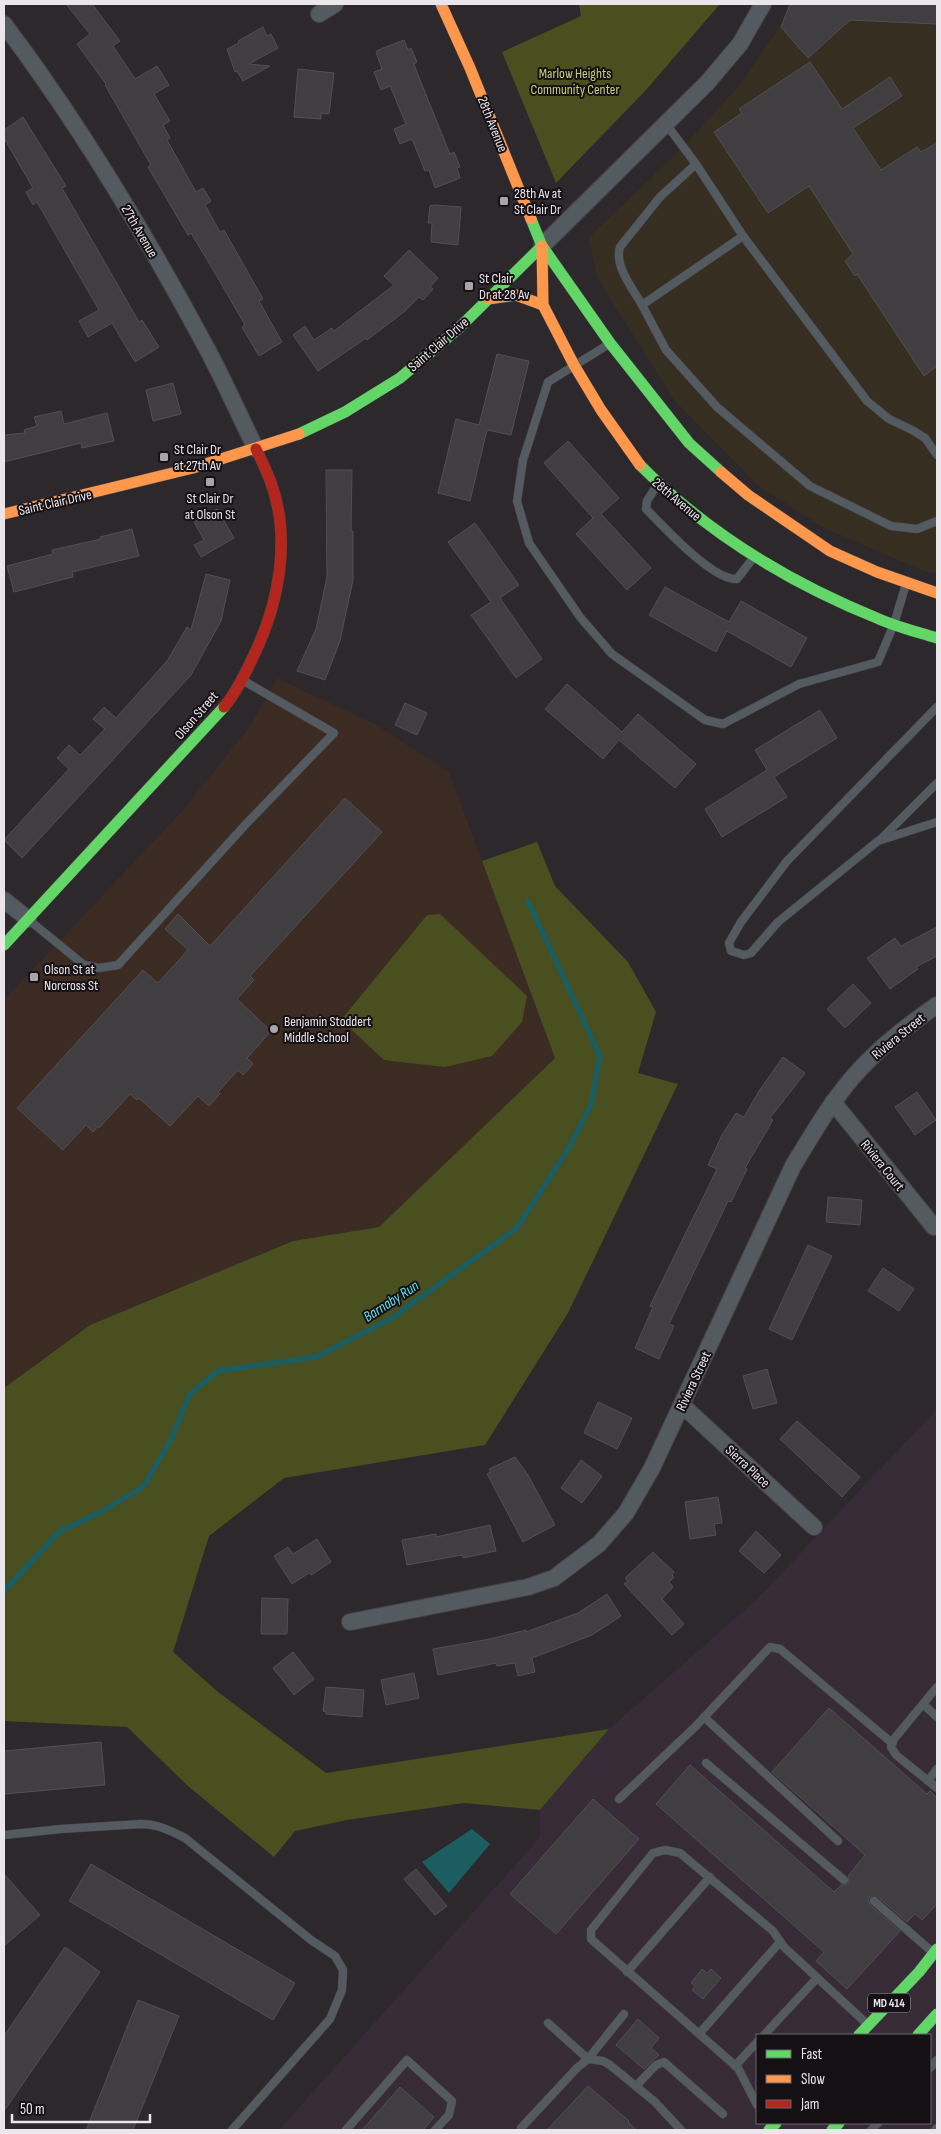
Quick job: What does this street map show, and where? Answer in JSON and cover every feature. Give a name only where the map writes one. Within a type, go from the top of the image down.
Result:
[{"type":"street","points":[[319,14],[335,4]]},
{"type":"street","name":"28th Avenue","points":[[441,4],[470,68],[542,246],[610,343],[689,443],[748,496],[830,551],[877,572],[937,593]]},
{"type":"street","name":"Saint Clair Drive","points":[[4,514],[193,468],[297,435],[345,412],[400,378],[459,328],[707,84],[740,44],[763,4]]},
{"type":"street","name":"27th Avenue","points":[[4,24],[46,80],[135,222],[207,348],[256,449]]},
{"type":"street","name":"28th Avenue","points":[[542,246],[543,305],[574,365],[601,410],[640,466],[658,484],[719,534],[790,579],[894,624],[937,638]]},
{"type":"street","points":[[488,299],[516,295],[543,305]]},
{"type":"street","name":"Olson Street","points":[[4,945],[197,737],[227,703],[242,681],[266,632],[281,565],[282,525],[274,489],[256,449]]},
{"type":"street","points":[[4,900],[28,919]]},
{"type":"street","name":"Riviera Street","points":[[350,1622],[528,1588],[554,1578],[599,1544],[626,1513],[652,1468],[793,1166],[833,1102],[870,1058],[913,1022],[937,1006]]},
{"type":"street","name":"Riviera Court","points":[[833,1102],[934,1227]]},
{"type":"street","name":"Sierra Place","points":[[682,1405],[814,1527]]},
{"type":"street","name":"MD 414","points":[[860,2034],[936,1951]]},
{"type":"street","points":[[925,2031],[937,2014]]},
{"type":"lane","points":[[666,124],[696,164],[743,236],[867,401],[889,419],[925,438],[937,455]]},
{"type":"lane","points":[[696,164],[660,198],[620,246],[618,254],[620,266],[666,350],[717,407],[810,486],[891,526],[918,529],[937,520]]},
{"type":"lane","points":[[642,305],[743,236]]},
{"type":"lane","points":[[610,343],[548,382],[523,460],[517,501],[529,543],[580,618],[612,654],[704,720],[723,724],[799,684],[878,662],[894,624],[906,582]]},
{"type":"lane","points":[[658,484],[647,501],[646,509],[702,562],[730,580],[737,579],[755,556]]},
{"type":"lane","points":[[28,919],[84,964],[99,968],[118,965],[246,824],[334,733],[242,681]]},
{"type":"lane","points":[[937,707],[787,861],[742,922],[730,943],[731,951],[744,955],[751,953],[778,922],[878,841],[937,783]]},
{"type":"lane","points":[[878,841],[937,822]]},
{"type":"lane","points":[[619,1799],[704,1717],[770,1647],[780,1649],[892,1743]]},
{"type":"lane","points":[[937,1687],[892,1743],[891,1747],[896,1756],[937,1788]]},
{"type":"lane","points":[[923,1704],[937,1717]]},
{"type":"lane","points":[[704,1717],[838,1841]]},
{"type":"lane","points":[[706,1762],[844,1880]]},
{"type":"lane","points":[[928,1781],[937,1770]]},
{"type":"lane","points":[[4,1836],[61,1829],[142,1824],[153,1824],[167,1829],[185,1838],[311,1940],[335,1956],[343,1970],[342,1990],[330,2019],[232,2130]]},
{"type":"lane","points":[[756,2103],[735,2066],[591,1939],[591,1930],[653,1853],[665,1850],[680,1853],[773,1931],[784,1947],[869,2025]]},
{"type":"lane","points":[[627,1972],[710,1878]]},
{"type":"lane","points":[[874,1901],[936,1951]]},
{"type":"lane","points":[[698,2034],[780,1942]]},
{"type":"lane","points":[[765,2034],[817,1978]]},
{"type":"lane","points":[[522,2130],[521,2128],[577,2068],[588,2059],[624,2014]]},
{"type":"lane","points":[[548,2023],[588,2059],[603,2061],[636,2086],[655,2102],[681,2130]]},
{"type":"lane","points":[[735,2066],[756,2043]]},
{"type":"lane","points":[[346,2130],[407,2060],[452,2101],[449,2115],[435,2130]]},
{"type":"lane","points":[[636,2086],[656,2065],[664,2062],[723,2114]]},
{"type":"shaded area","points":[[791,4],[937,4],[937,574],[923,571],[822,527],[756,484],[675,401],[597,278],[589,237],[680,150],[738,87],[785,19]]},
{"type":"shaded area","name":"Benjamin Stoddert Middle School","points":[[277,678],[375,724],[449,772],[555,1058],[379,1227],[293,1241],[90,1325],[4,1388],[4,1000],[183,810],[250,726]]},
{"type":"shaded area","points":[[937,1409],[937,2130],[279,2130],[540,1837],[540,1810],[609,1729],[756,1600]]},
{"type":"green space","name":"Marlow Heights Community Center","points":[[579,4],[720,4],[646,90],[556,183],[502,52],[581,16]]},
{"type":"green space","points":[[537,842],[555,886],[628,962],[656,1012],[638,1073],[678,1084],[568,1313],[485,1445],[284,1478],[209,1536],[173,1652],[218,1692],[326,1773],[609,1729],[540,1810],[464,1803],[347,1820],[295,1831],[274,1857],[188,1786],[127,1727],[4,1721],[4,1388],[90,1325],[293,1241],[379,1227],[555,1058],[482,861]]},
{"type":"green space","points":[[440,914],[527,996],[522,1022],[492,1056],[445,1067],[384,1060],[341,1020],[427,915]]},
{"type":"water","points":[[472,1829],[490,1844],[449,1893],[422,1862]]},
{"type":"building","points":[[66,4],[92,4],[120,41],[113,46],[135,79],[157,66],[169,85],[154,94],[170,121],[163,125],[170,138],[167,140],[196,192],[203,188],[211,201],[205,205],[220,232],[224,230],[263,299],[259,301],[282,342],[259,356],[242,327],[245,325],[215,273],[191,233],[188,235],[148,167],[151,165],[106,84],[77,44],[90,34]]},
{"type":"building","points":[[790,4],[937,4],[937,24],[850,20],[808,58],[781,27]]},
{"type":"building","points":[[263,27],[267,36],[271,34],[278,48],[249,64],[270,66],[243,81],[237,71],[235,72],[227,49]]},
{"type":"building","points":[[404,40],[408,50],[411,48],[417,62],[414,64],[450,154],[454,152],[460,167],[457,168],[460,178],[435,188],[429,170],[425,171],[412,139],[400,144],[394,129],[406,124],[390,86],[381,90],[374,72],[382,69],[376,52]]},
{"type":"building","points":[[810,62],[842,109],[890,77],[902,96],[853,128],[881,170],[917,147],[921,152],[937,143],[937,366],[924,376],[857,274],[855,276],[845,261],[853,254],[809,186],[768,213],[714,132],[742,113],[739,109]]},
{"type":"building","points":[[298,69],[334,73],[329,114],[321,113],[321,119],[294,117]]},
{"type":"building","points":[[23,117],[66,186],[62,188],[139,322],[142,320],[159,347],[135,362],[112,323],[88,337],[79,321],[99,310],[37,202],[33,205],[26,192],[33,188],[4,138],[4,130]]},
{"type":"building","points":[[430,206],[461,207],[458,245],[431,242],[432,223],[428,223]]},
{"type":"building","points":[[409,250],[438,278],[430,287],[433,289],[423,300],[419,297],[405,311],[367,340],[366,338],[318,371],[293,335],[305,326],[314,340],[332,328],[334,331],[394,285],[384,276]]},
{"type":"building","points":[[497,354],[529,361],[511,435],[487,430],[470,501],[438,493],[456,419],[479,425]]},
{"type":"building","points":[[173,383],[181,414],[153,421],[146,390]]},
{"type":"building","points":[[61,411],[64,424],[107,413],[114,441],[82,448],[81,443],[4,462],[4,435],[25,433],[24,430],[37,426],[34,417]]},
{"type":"building","points":[[568,441],[619,498],[601,514],[651,568],[627,590],[576,534],[593,518],[544,463]]},
{"type":"building","points":[[326,470],[352,470],[351,531],[353,531],[353,580],[340,641],[325,680],[297,671],[316,629],[327,577]]},
{"type":"building","points":[[217,509],[234,538],[201,557],[194,545],[204,540],[194,522]]},
{"type":"building","points":[[475,523],[519,585],[500,598],[542,659],[516,678],[471,615],[491,602],[448,542]]},
{"type":"building","points":[[132,529],[139,556],[72,572],[73,577],[14,592],[7,566],[53,554],[52,550],[101,539],[100,537]]},
{"type":"building","points":[[206,574],[230,580],[221,621],[191,675],[22,858],[4,840],[69,769],[57,758],[69,745],[80,755],[105,729],[93,719],[104,707],[116,718],[167,661],[187,627],[191,630]]},
{"type":"building","points":[[665,587],[729,622],[741,601],[807,638],[791,667],[727,631],[716,652],[649,615]]},
{"type":"building","points":[[567,684],[622,732],[638,714],[696,764],[675,788],[619,740],[603,759],[545,709]]},
{"type":"building","points":[[405,703],[427,713],[417,735],[395,725]]},
{"type":"building","points":[[820,710],[837,738],[774,777],[787,797],[722,837],[705,809],[767,770],[755,750]]},
{"type":"building","points":[[345,798],[382,832],[250,976],[254,980],[237,999],[271,1031],[247,1058],[253,1064],[243,1075],[238,1070],[218,1092],[220,1094],[209,1106],[198,1096],[170,1126],[139,1098],[137,1100],[130,1094],[99,1128],[98,1126],[93,1132],[86,1125],[63,1150],[17,1108],[143,970],[158,983],[188,950],[165,929],[178,914],[210,946]]},
{"type":"building","points":[[937,927],[937,956],[916,967],[918,969],[890,989],[867,958],[895,938],[901,946]]},
{"type":"building","points":[[853,984],[871,1003],[845,1028],[827,1009]]},
{"type":"building","points":[[783,1057],[805,1073],[770,1118],[773,1120],[745,1168],[747,1169],[731,1202],[728,1201],[669,1324],[674,1326],[659,1359],[635,1348],[653,1307],[650,1306],[717,1169],[708,1165],[722,1135],[736,1113],[744,1117],[759,1091]]},
{"type":"building","points":[[917,1092],[936,1120],[915,1135],[895,1107]]},
{"type":"building","points":[[828,1197],[862,1200],[860,1225],[826,1222]]},
{"type":"building","points":[[808,1245],[832,1256],[792,1340],[769,1329]]},
{"type":"building","points":[[883,1268],[914,1289],[899,1311],[868,1291]]},
{"type":"building","points":[[767,1369],[777,1403],[753,1409],[743,1376]]},
{"type":"building","points":[[598,1402],[632,1418],[617,1449],[584,1433]]},
{"type":"building","points":[[797,1421],[860,1477],[842,1497],[780,1439]]},
{"type":"building","points":[[515,1457],[528,1475],[555,1525],[523,1542],[487,1474],[491,1472],[489,1469]]},
{"type":"building","points":[[581,1460],[602,1476],[582,1503],[561,1488]]},
{"type":"building","points":[[718,1497],[722,1523],[714,1524],[716,1535],[690,1539],[685,1502]]},
{"type":"building","points":[[490,1525],[496,1551],[463,1558],[462,1555],[407,1565],[402,1540],[436,1534],[436,1537]]},
{"type":"building","points":[[756,1531],[781,1555],[764,1573],[739,1551]]},
{"type":"building","points":[[317,1539],[331,1562],[292,1584],[274,1556],[288,1547],[293,1554]]},
{"type":"building","points":[[653,1552],[674,1572],[672,1575],[674,1577],[669,1582],[673,1587],[662,1599],[684,1624],[672,1635],[624,1584],[628,1581],[625,1578]]},
{"type":"building","points":[[607,1594],[621,1616],[592,1635],[532,1658],[535,1672],[518,1676],[515,1663],[497,1666],[496,1663],[438,1675],[433,1649],[490,1639],[526,1630],[526,1632],[578,1613]]},
{"type":"building","points":[[262,1598],[288,1599],[287,1634],[261,1634]]},
{"type":"building","points":[[293,1652],[314,1679],[294,1695],[273,1668]]},
{"type":"building","points":[[414,1673],[419,1698],[386,1705],[381,1680]]},
{"type":"building","points":[[326,1687],[364,1690],[362,1717],[326,1714],[323,1711]]},
{"type":"building","points":[[829,1708],[927,1794],[930,1791],[937,1798],[937,1904],[922,1920],[915,1914],[907,1922],[878,1897],[870,1897],[868,1900],[870,1905],[900,1931],[847,1989],[816,1961],[824,1952],[656,1804],[690,1765],[834,1892],[841,1885],[849,1883],[848,1876],[865,1855],[772,1772]]},
{"type":"building","points":[[101,1742],[105,1785],[4,1794],[4,1751]]},
{"type":"building","points":[[593,1799],[639,1839],[556,1934],[510,1894]]},
{"type":"building","points":[[91,1864],[295,1983],[273,2020],[69,1901]]},
{"type":"building","points":[[416,1869],[447,1906],[435,1915],[404,1879]]},
{"type":"building","points":[[4,1874],[40,1915],[4,1946]]},
{"type":"building","points":[[65,1947],[100,1972],[4,2111],[4,2036]]},
{"type":"building","points":[[702,1969],[707,1973],[711,1969],[721,1978],[703,1999],[692,1990],[695,1986],[691,1983]]},
{"type":"building","points":[[138,2000],[179,2016],[133,2130],[86,2130]]},
{"type":"building","points":[[638,2019],[659,2038],[651,2048],[659,2055],[644,2069],[616,2045]]},
{"type":"building","points":[[588,2086],[629,2121],[636,2130],[547,2130]]},
{"type":"building","points":[[400,2087],[434,2117],[423,2130],[362,2130]]},
{"type":"waterway","name":"Barnaby Run","points":[[4,1591],[60,1531],[101,1512],[144,1486],[171,1439],[190,1394],[218,1371],[316,1357],[389,1320],[517,1228],[567,1151],[591,1105],[600,1056],[528,901]]},
{"type":"traffic: fast","points":[[531,219],[542,246],[610,343],[689,443],[721,472]]},
{"type":"traffic: fast","points":[[299,434],[345,412],[400,378],[459,328],[542,246]]},
{"type":"traffic: fast","points":[[640,465],[666,490],[722,535],[782,573],[879,619],[937,638]]},
{"type":"traffic: fast","points":[[4,945],[224,707]]},
{"type":"traffic: fast","points":[[860,2034],[919,1972],[937,1949]]},
{"type":"traffic: fast","points":[[919,2034],[937,2014]]},
{"type":"traffic: fast","points":[[769,2130],[775,2124]]},
{"type":"traffic: fast","points":[[832,2130],[838,2124]]},
{"type":"traffic: slow","points":[[441,4],[470,68],[531,219]]},
{"type":"traffic: slow","points":[[542,246],[543,305],[574,365],[601,410],[640,465]]},
{"type":"traffic: slow","points":[[488,299],[516,295],[543,305]]},
{"type":"traffic: slow","points":[[4,514],[193,468],[299,434]]},
{"type":"traffic: slow","points":[[721,472],[748,495],[830,551],[877,572],[937,593]]},
{"type":"traffic: jam","points":[[224,707],[240,683],[262,637],[276,593],[279,570],[281,548],[277,502],[270,480],[256,449]]},
{"type":"place","name":"28th Av at St Clair Dr","points":[[504,201]]},
{"type":"place","name":"St Clair Dr at 28 Av","points":[[469,286]]},
{"type":"place","name":"St Clair Dr at 27th Av","points":[[164,457]]},
{"type":"place","name":"St Clair Dr at Olson St","points":[[210,482]]},
{"type":"place","name":"Olson St at Norcross St","points":[[34,977]]},
{"type":"place","name":"Benjamin Stoddert Middle School","points":[[274,1029]]}]
